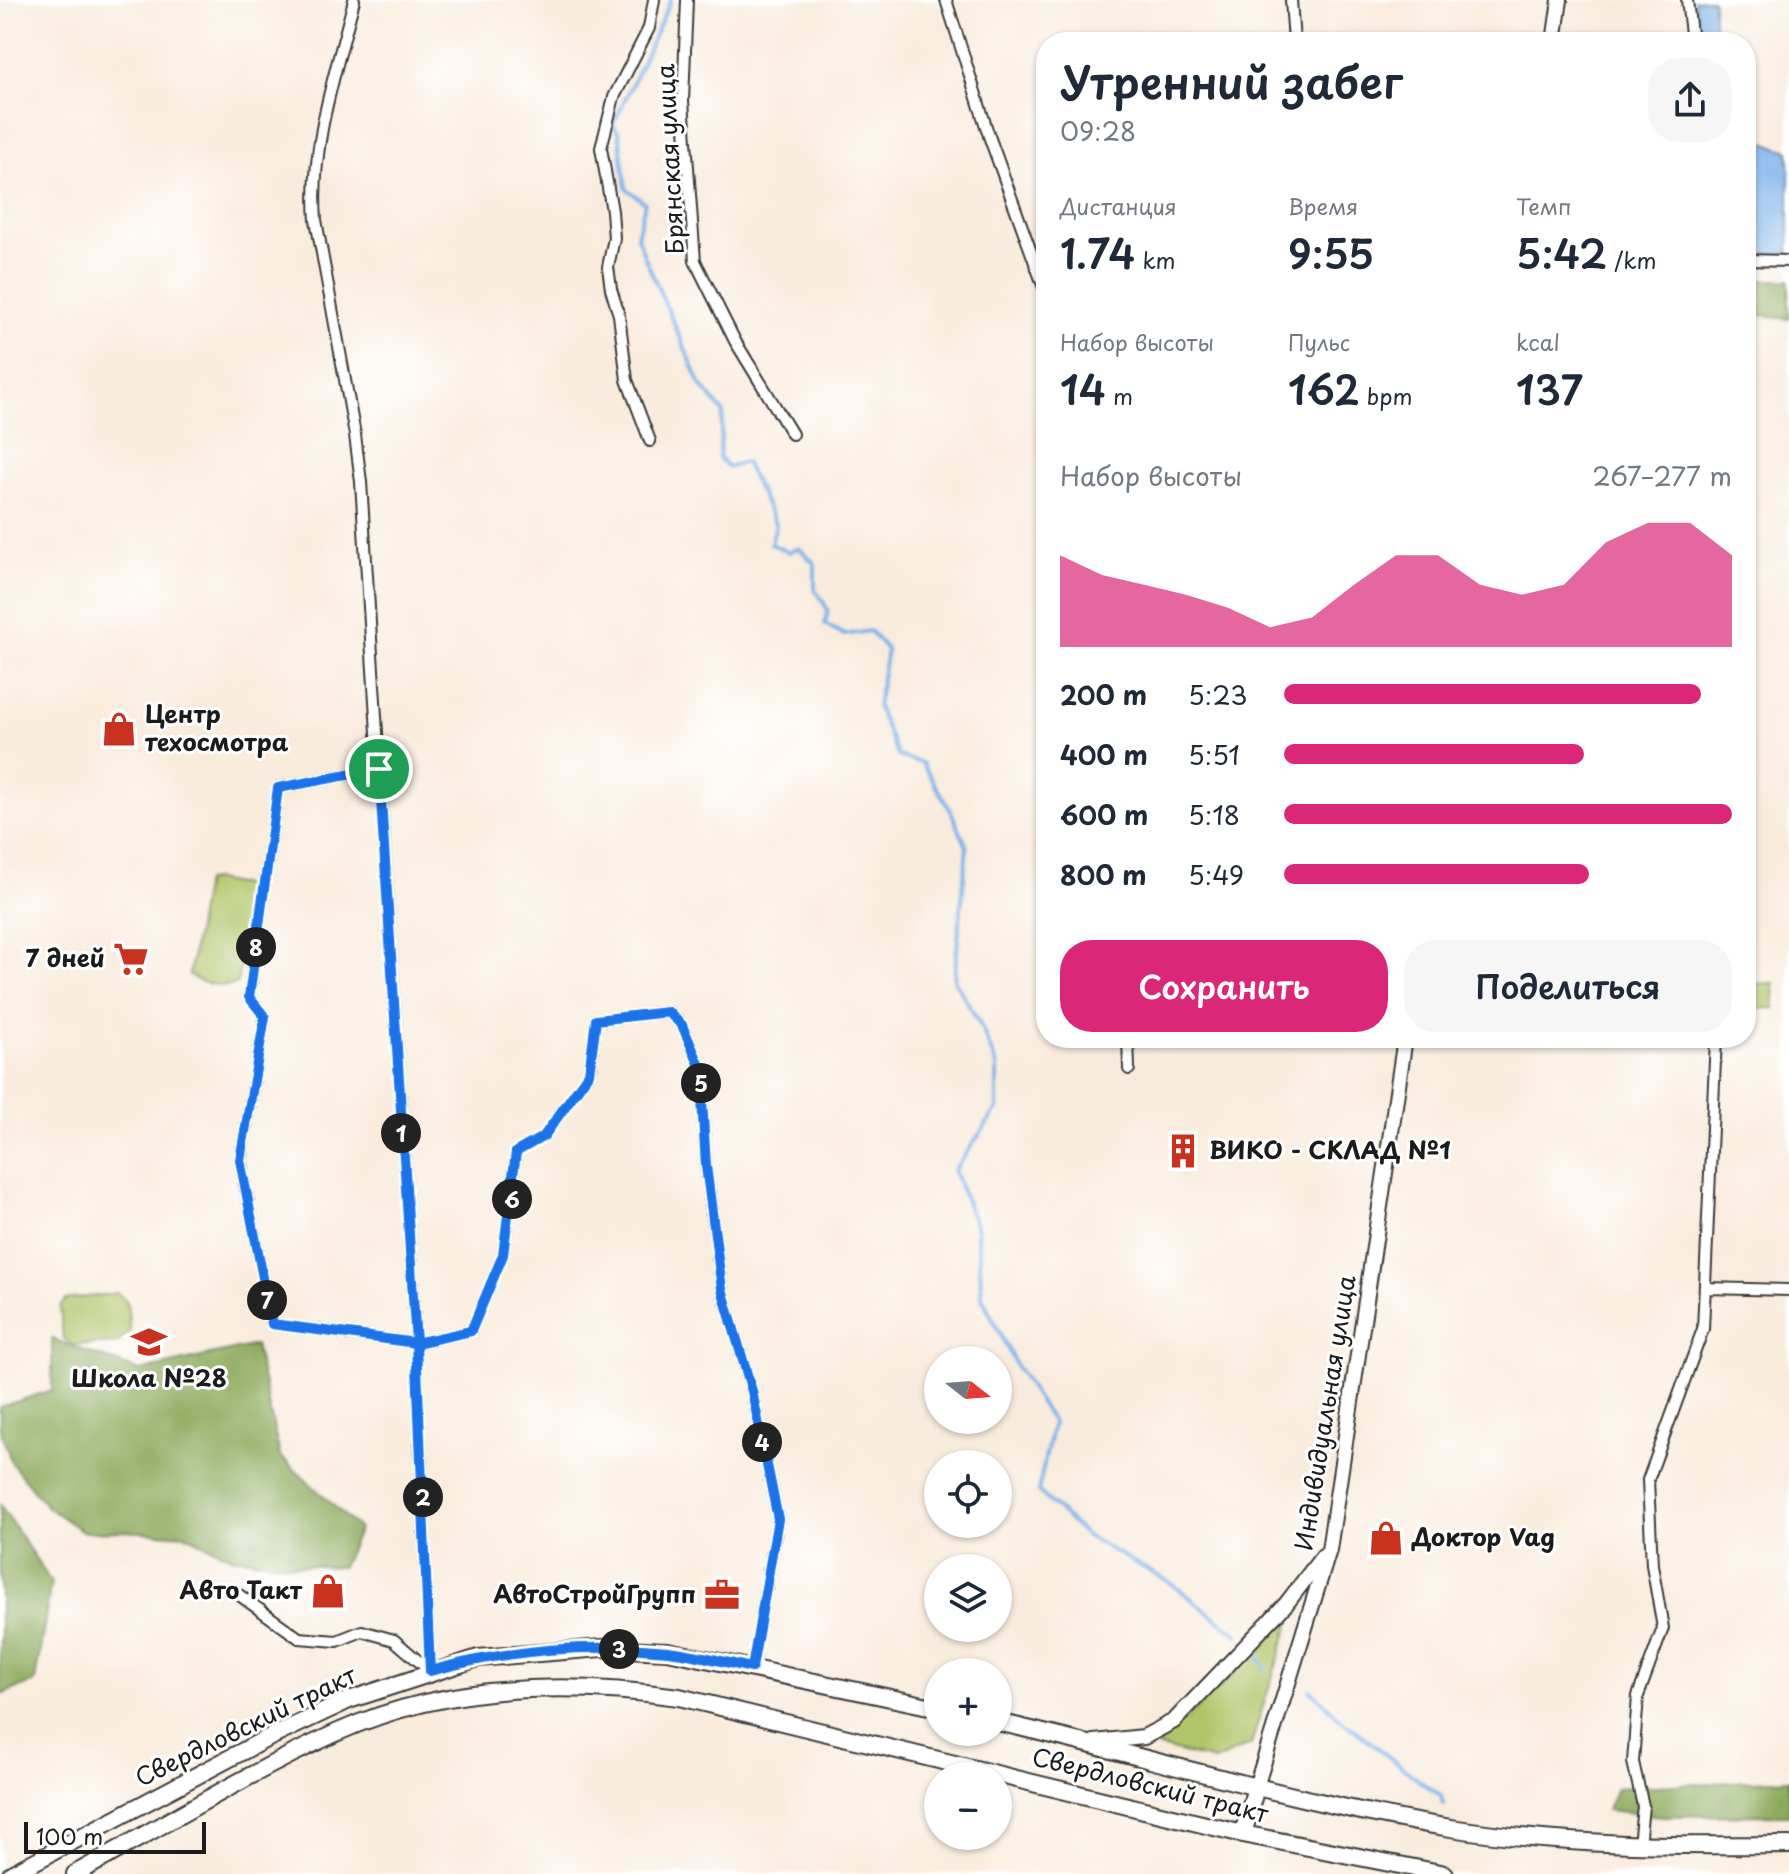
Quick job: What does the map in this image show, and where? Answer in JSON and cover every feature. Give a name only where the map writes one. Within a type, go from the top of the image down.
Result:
[{"type":"main road","points":[[1555,32],[1560,0]]},
{"type":"main road","name":"Индивидуальная улица","points":[[1256,1787],[1329,1550],[1404,1048]]},
{"type":"main road","points":[[1083,1742],[1144,1737],[1174,1721],[1286,1604],[1329,1550]]},
{"type":"main road","name":"Свердловский тракт","points":[[11,1874],[262,1741],[349,1700],[430,1671],[504,1655],[602,1648],[668,1651],[924,1705]]},
{"type":"main road","name":"Свердловский тракт","points":[[75,1874],[340,1731],[439,1701],[539,1687],[629,1690],[679,1697],[1243,1834],[1445,1874]]},
{"type":"main road","name":"Свердловский тракт","points":[[1012,1725],[1256,1787],[1451,1828],[1639,1845],[1789,1845]]},
{"type":"main road","points":[[1243,1834],[1256,1787]]},
{"type":"street","points":[[354,0],[318,146],[313,184],[316,220],[357,451],[416,1343],[430,1671]]},
{"type":"street","name":"Брянская улица","points":[[650,441],[627,380],[619,315],[611,289],[608,267],[614,238],[601,148],[614,97],[649,28],[654,0]]},
{"type":"street","name":"Брянская улица","points":[[687,0],[683,101],[695,261],[735,341],[792,434]]},
{"type":"street","points":[[946,0],[989,136],[1036,265]]},
{"type":"street","points":[[1291,0],[1293,32]]},
{"type":"street","points":[[1687,0],[1691,32]]},
{"type":"street","points":[[1756,260],[1789,261]]},
{"type":"street","points":[[379,769],[278,788],[249,997],[265,1017],[240,1160],[272,1324],[416,1343],[471,1331],[503,1255],[516,1152],[544,1136],[589,1073],[596,1020],[668,1012],[682,1025],[700,1066],[706,1166],[722,1289],[752,1391],[778,1519],[752,1668]]},
{"type":"street","points":[[1128,1048],[1129,1069]]},
{"type":"street","points":[[1639,1845],[1643,1806],[1633,1762],[1638,1696],[1663,1628],[1652,1565],[1648,1480],[1697,1351],[1706,1288],[1706,1190],[1715,1048]]},
{"type":"street","points":[[1706,1288],[1789,1290]]},
{"type":"street","points":[[235,1592],[299,1638],[337,1641],[362,1631],[394,1640],[430,1671]]},
{"type":"green space","points":[[1756,280],[1789,280],[1789,319],[1756,314]]},
{"type":"green space","points":[[205,881],[247,886],[253,894],[237,984],[205,983],[189,975]]},
{"type":"green space","points":[[1774,983],[1775,1008],[1756,1009],[1756,984]]},
{"type":"green space","points":[[117,1293],[127,1301],[130,1331],[118,1343],[73,1345],[63,1338],[60,1307],[65,1300]]},
{"type":"green space","points":[[52,1339],[140,1371],[255,1345],[280,1456],[359,1529],[342,1567],[293,1565],[231,1557],[187,1535],[84,1532],[47,1507],[12,1464],[0,1429],[0,1407],[52,1390]]},
{"type":"green space","points":[[0,1505],[51,1582],[35,1682],[0,1695]]},
{"type":"green space","points":[[1294,1610],[1251,1744],[1214,1761],[1155,1746],[1220,1687]]},
{"type":"green space","points":[[1789,1779],[1789,1815],[1661,1816],[1607,1810],[1616,1788]]},
{"type":"water","points":[[1694,0],[1713,0],[1715,32],[1698,32]]},
{"type":"water","points":[[1756,136],[1764,143],[1789,151],[1789,254],[1756,252]]},
{"type":"waterway","points":[[671,0],[613,125],[619,133],[626,188],[645,203],[637,236],[701,385],[723,412],[719,458],[728,467],[745,462],[776,525],[771,544],[789,552],[799,548],[815,564],[815,589],[828,610],[825,624],[844,635],[870,631],[887,650],[877,706],[898,756],[922,763],[951,811],[967,847],[954,980],[980,1024],[997,1066],[997,1109],[954,1171],[977,1229],[982,1297],[1016,1366],[1053,1423],[1038,1491],[1085,1535],[1171,1583],[1238,1635]]},
{"type":"waterway","points":[[1253,1647],[1266,1670]]},
{"type":"waterway","points":[[1310,1690],[1346,1724],[1441,1796],[1443,1804]]},
{"type":"place","name":"Центр техосмотра","points":[[119,729]]},
{"type":"place","name":"7 дней","points":[[131,959]]},
{"type":"place","name":"ВИКО - СКЛАД №1","points":[[1183,1151]]},
{"type":"place","name":"Школа №28","points":[[149,1342]]},
{"type":"place","name":"Доктор Vag","points":[[1386,1538]]},
{"type":"place","name":"Авто Такт","points":[[328,1591]]},
{"type":"place","name":"АвтоСтройГрупп","points":[[722,1595]]},
{"type":"route","points":[[379,769],[278,788],[249,997],[265,1017],[240,1160],[272,1324],[416,1343],[471,1331],[503,1255],[516,1152],[544,1136],[589,1073],[596,1020],[668,1012],[682,1025],[700,1066],[706,1166],[722,1289],[752,1391],[778,1519],[752,1668],[668,1651],[602,1648],[530,1651],[478,1658],[430,1671],[416,1343],[379,769]]}]
